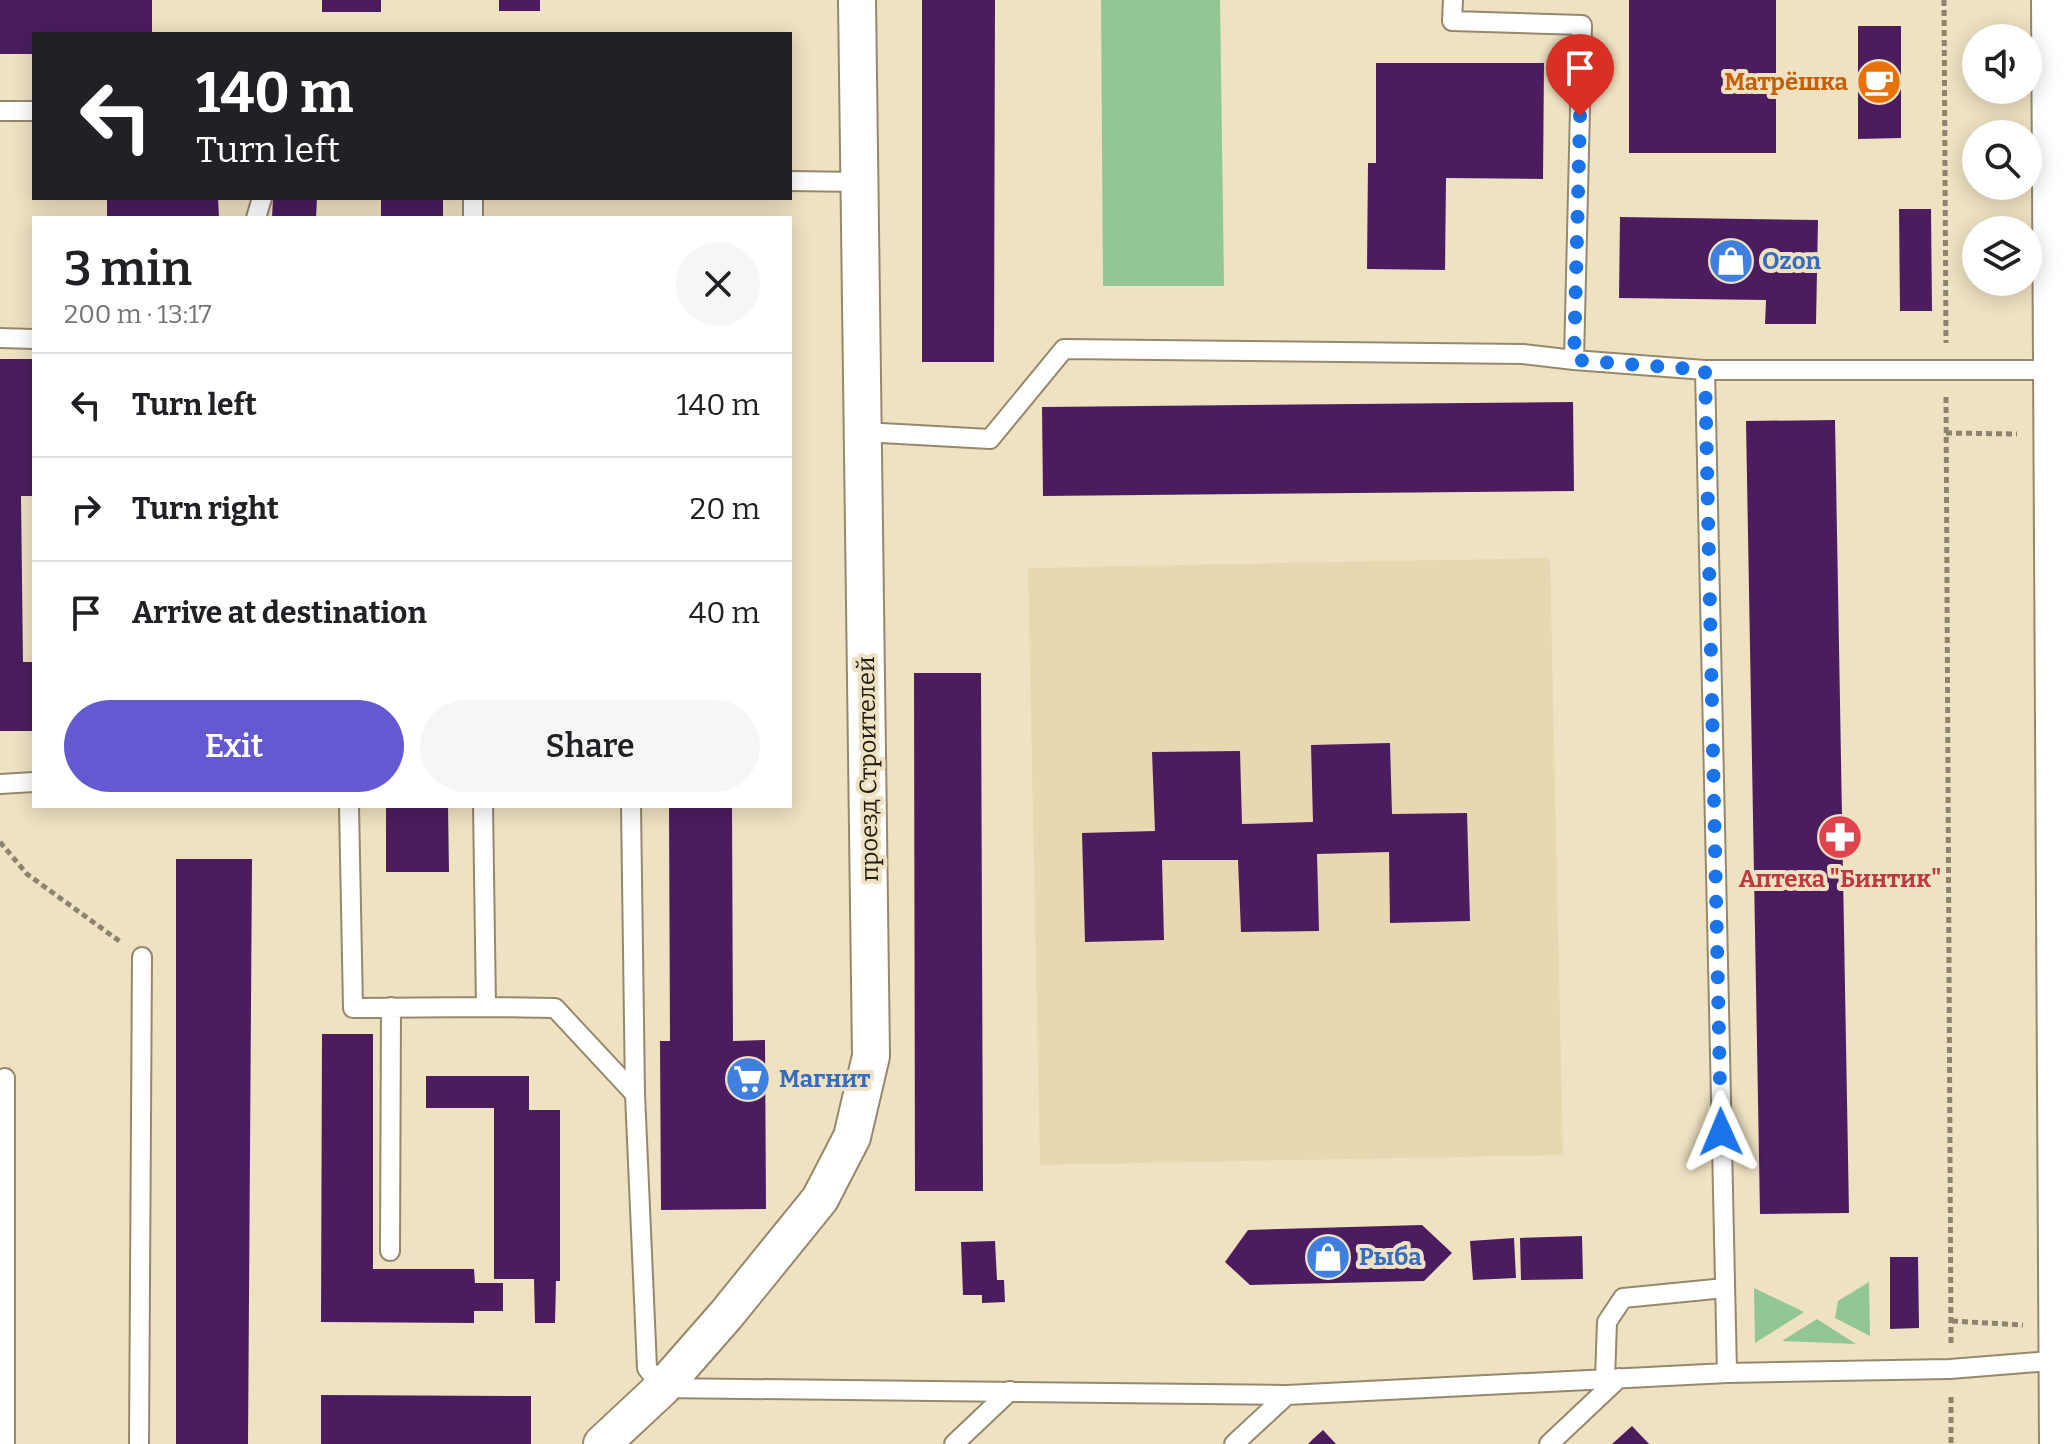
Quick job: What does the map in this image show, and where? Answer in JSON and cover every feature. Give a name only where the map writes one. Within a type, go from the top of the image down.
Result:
[{"type":"main road","points":[[2054,0],[2062,1444]]},
{"type":"street","name":"проезд Строителей","points":[[602,1444],[662,1388],[820,1199],[852,1137],[871,1056],[857,0]]},
{"type":"lane","points":[[1453,0],[1452,21],[1582,25],[1574,360]]},
{"type":"lane","points":[[0,111],[32,111]]},
{"type":"lane","points":[[792,181],[859,182]]},
{"type":"lane","points":[[0,338],[32,339]]},
{"type":"lane","points":[[863,432],[990,439],[1064,349],[1523,354],[1705,370],[2057,370]]},
{"type":"lane","points":[[1705,370],[1727,1373]]},
{"type":"lane","points":[[0,784],[32,782]]},
{"type":"lane","points":[[349,808],[353,1008],[555,1008],[635,1094]]},
{"type":"lane","points":[[483,808],[486,1007]]},
{"type":"lane","points":[[631,808],[635,1094],[647,1368],[662,1388],[1287,1395],[1727,1373],[1950,1369],[2062,1343]]},
{"type":"lane","points":[[139,1444],[142,957]]},
{"type":"lane","points":[[390,1251],[391,1007]]},
{"type":"lane","points":[[5,1078],[5,1444]]},
{"type":"lane","points":[[1549,1444],[1612,1378],[1607,1322],[1623,1298],[1725,1288]]},
{"type":"lane","points":[[954,1444],[1010,1391]]},
{"type":"lane","points":[[1234,1444],[1287,1395]]},
{"type":"path","points":[[1944,0],[1951,1444]]},
{"type":"path","points":[[1946,433],[2057,434]]},
{"type":"path","points":[[0,842],[27,874],[142,957]]},
{"type":"path","points":[[1952,1321],[2062,1343]]},
{"type":"shaded area","points":[[1550,558],[1563,1155],[1040,1165],[1028,568]]},
{"type":"green space","points":[[1101,0],[1220,0],[1224,286],[1103,286]]},
{"type":"green space","points":[[1869,1282],[1870,1336],[1835,1318],[1838,1301]]},
{"type":"green space","points":[[1754,1288],[1804,1312],[1755,1343]]},
{"type":"green space","points":[[1817,1319],[1856,1344],[1782,1341]]},
{"type":"building","points":[[0,0],[152,0],[152,32],[32,32],[32,54],[0,54]]},
{"type":"building","points":[[322,0],[381,0],[381,12],[322,12]]},
{"type":"building","points":[[499,0],[540,0],[540,11],[499,11]]},
{"type":"building","points":[[922,0],[995,0],[994,362],[922,362]]},
{"type":"building","points":[[1629,0],[1776,0],[1776,153],[1629,153]]},
{"type":"building","name":"Матрёшка","points":[[1858,26],[1901,26],[1901,138],[1858,139]]},
{"type":"building","points":[[1376,63],[1544,63],[1543,179],[1446,178],[1445,270],[1367,269],[1368,163],[1376,163]]},
{"type":"building","points":[[107,200],[218,200],[219,216],[107,216]]},
{"type":"building","points":[[273,200],[317,200],[316,216],[272,216]]},
{"type":"building","points":[[381,200],[443,200],[443,216],[381,216]]},
{"type":"building","points":[[1899,209],[1931,209],[1932,311],[1900,311]]},
{"type":"building","points":[[1620,217],[1818,220],[1816,324],[1765,324],[1766,300],[1619,298]]},
{"type":"building","points":[[0,359],[32,359],[32,496],[21,496],[23,662],[32,662],[32,731],[0,731]]},
{"type":"building","points":[[1573,402],[1574,491],[1043,496],[1042,407]]},
{"type":"building","points":[[1835,420],[1849,1213],[1760,1214],[1746,421]]},
{"type":"building","points":[[914,673],[981,673],[983,1191],[915,1191]]},
{"type":"building","points":[[1390,743],[1392,814],[1467,813],[1470,921],[1390,923],[1389,852],[1317,854],[1319,931],[1241,932],[1238,860],[1162,860],[1164,940],[1085,942],[1082,833],[1155,831],[1152,752],[1240,751],[1242,824],[1313,822],[1311,745]]},
{"type":"building","points":[[386,808],[448,808],[449,872],[386,872]]},
{"type":"building","points":[[669,808],[732,808],[733,1041],[765,1040],[766,1209],[661,1210],[660,1041],[670,1041]]},
{"type":"building","points":[[176,859],[252,859],[248,1444],[176,1444]]},
{"type":"building","points":[[322,1034],[373,1034],[373,1269],[474,1269],[475,1283],[503,1283],[503,1311],[474,1311],[474,1323],[321,1322]]},
{"type":"building","points":[[426,1076],[529,1076],[529,1110],[560,1110],[560,1281],[556,1281],[555,1323],[535,1323],[534,1279],[494,1279],[494,1108],[426,1108]]},
{"type":"building","points":[[1422,1225],[1452,1253],[1424,1281],[1250,1285],[1225,1262],[1248,1230]]},
{"type":"building","points":[[1582,1236],[1583,1279],[1521,1280],[1520,1238]]},
{"type":"building","points":[[1514,1238],[1516,1278],[1473,1280],[1470,1241]]},
{"type":"building","points":[[995,1241],[997,1280],[1004,1280],[1005,1302],[982,1303],[982,1295],[963,1295],[961,1242]]},
{"type":"building","points":[[1890,1257],[1918,1257],[1919,1328],[1890,1329]]},
{"type":"building","points":[[321,1395],[531,1396],[531,1444],[321,1444]]},
{"type":"building","points":[[1632,1426],[1649,1444],[1612,1444]]},
{"type":"building","points":[[1323,1430],[1336,1444],[1308,1444],[1313,1439]]},
{"type":"place","name":"Матрёшка","points":[[1879,82]]},
{"type":"place","name":"Ozon","points":[[1731,261]]},
{"type":"place","name":"Аптека \"Бинтик\"","points":[[1840,837]]},
{"type":"place","name":"Магнит","points":[[748,1079]]},
{"type":"place","name":"Рыба","points":[[1328,1257]]},
{"type":"route","points":[[1580,116],[1574,360],[1705,370],[1721,1132]]}]
